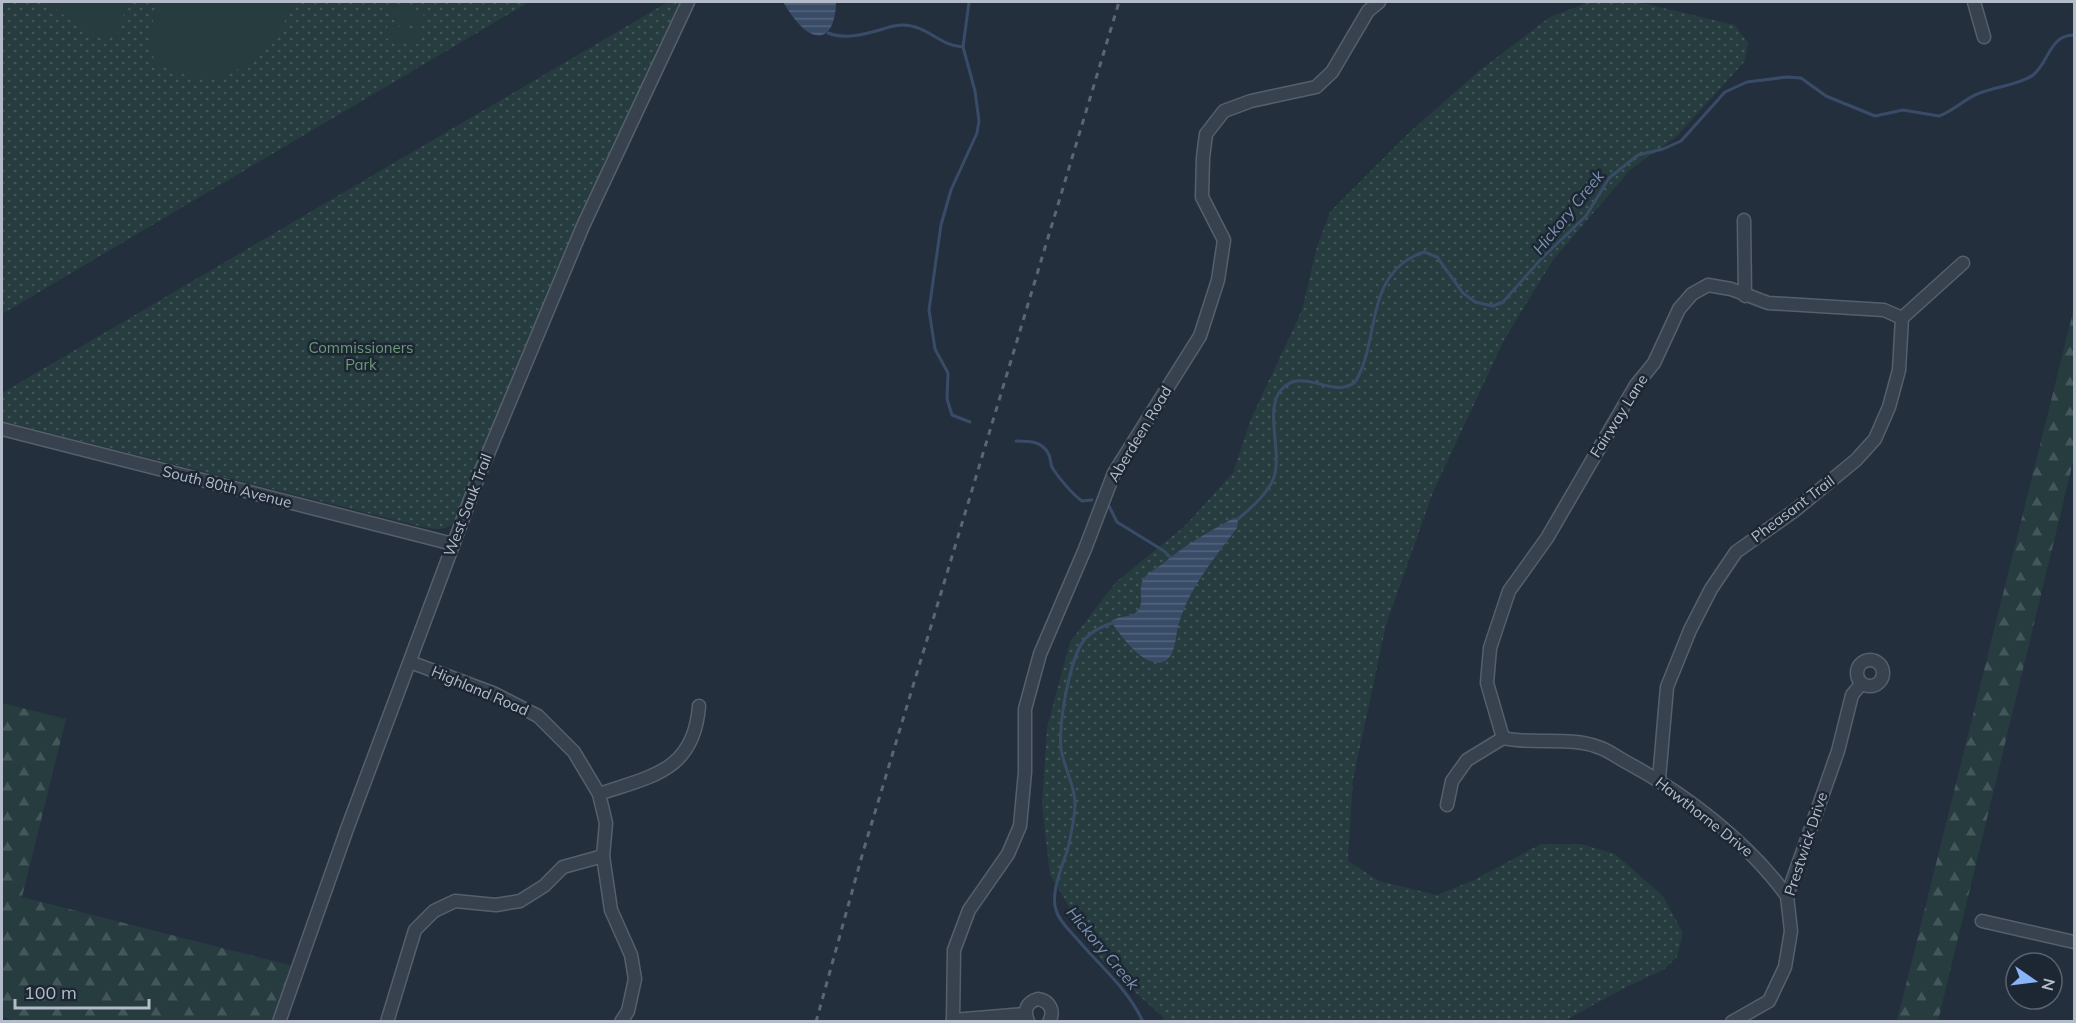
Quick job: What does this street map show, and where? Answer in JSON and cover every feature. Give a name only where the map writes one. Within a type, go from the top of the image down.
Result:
[{"type":"street","name":"West Sauk Trail","points":[[279,1022],[347,829],[480,472],[583,226],[688,2]]},
{"type":"street","name":"Aberdeen Road","points":[[953,1021],[954,950],[969,910],[1008,854],[1020,826],[1025,772],[1025,709],[1040,654],[1085,549],[1113,473],[1200,336],[1218,280],[1224,240],[1202,197],[1206,134],[1224,111],[1251,101],[1316,87],[1332,72],[1368,11],[1378,2]]},
{"type":"street","points":[[1974,2],[1984,37]]},
{"type":"street","points":[[1744,220],[1745,296]]},
{"type":"street","points":[[1902,318],[1963,263]]},
{"type":"street","name":"Fairway Lane","points":[[1503,738],[1487,683],[1490,648],[1509,591],[1547,538],[1636,385],[1654,363],[1679,309],[1692,294],[1708,285],[1731,289],[1768,303],[1884,310],[1902,318]]},
{"type":"street","name":"Pheasant Trail","points":[[1659,779],[1667,687],[1690,630],[1711,590],[1736,552],[1803,504],[1856,460],[1875,439],[1889,407],[1899,370],[1902,318]]},
{"type":"street","name":"South 80th Avenue","points":[[2,429],[453,544]]},
{"type":"street","name":"Highland Road","points":[[410,662],[493,693],[538,716],[574,752],[599,794],[606,823],[603,856],[611,910],[631,955],[635,979],[628,1011],[621,1022]]},
{"type":"street","name":"Prestwick Drive","points":[[1732,1022],[1768,1001],[1785,967],[1791,931],[1787,896],[1838,752],[1852,695],[1861,684]]},
{"type":"street","points":[[599,794],[657,774],[682,757],[697,727],[699,706]]},
{"type":"street","points":[[1446,805],[1452,781],[1467,760],[1503,738]]},
{"type":"street","name":"Hawthorne Drive","points":[[1503,738],[1519,742],[1559,741],[1597,746],[1659,779],[1743,845],[1772,875],[1787,896]]},
{"type":"street","points":[[387,1022],[416,930],[434,910],[455,901],[496,905],[520,901],[544,886],[563,867],[603,856]]},
{"type":"street","points":[[1982,921],[2074,942]]},
{"type":"street","points":[[953,1021],[1027,1018],[1029,1004],[1043,1000],[1051,1007],[1049,1022]]},
{"type":"green space","points":[[2,2],[529,2],[2,314]]},
{"type":"green space","points":[[47,2],[130,2],[128,10],[124,13],[118,35],[88,34]]},
{"type":"green space","points":[[158,2],[295,2],[279,30],[258,55],[231,72],[216,77],[200,78],[155,64],[149,36]]},
{"type":"green space","name":"Commissioners Park","points":[[668,2],[682,2],[590,199],[456,520],[448,527],[439,529],[419,526],[2,421],[2,393]]},
{"type":"green space","points":[[1589,2],[1642,3],[1735,25],[1748,43],[1745,61],[1677,136],[1630,170],[1553,260],[1504,340],[1433,492],[1386,625],[1353,779],[1348,861],[1379,881],[1437,895],[1474,880],[1541,844],[1581,844],[1615,854],[1663,896],[1683,933],[1677,957],[1663,970],[1626,987],[1564,1021],[1164,1021],[1163,1017],[1105,965],[1050,875],[1042,806],[1047,728],[1070,642],[1116,582],[1185,526],[1233,473],[1251,419],[1302,310],[1317,247],[1330,212],[1411,131],[1479,71],[1550,17]]},
{"type":"green space","points":[[393,5],[424,12],[421,26],[390,19]]},
{"type":"green space","points":[[388,24],[419,31],[416,46],[385,38]]},
{"type":"green space","points":[[2074,308],[2074,458],[1938,1021],[1897,1021]]},
{"type":"green space","points":[[2,703],[66,719],[22,897],[293,966],[274,1021],[16,1022],[4,1017],[2,1021]]},
{"type":"water","points":[[783,2],[836,2],[832,26],[824,34],[812,34],[799,25]]},
{"type":"water","points":[[1234,518],[1238,519],[1237,528],[1204,573],[1184,610],[1172,654],[1165,661],[1158,663],[1142,657],[1121,636],[1112,623],[1113,620],[1139,610],[1142,582],[1149,573],[1208,532]]},
{"type":"waterway","points":[[969,2],[963,47],[975,91],[979,121],[977,133],[951,190],[941,225],[929,310],[935,349],[948,373],[947,399],[952,415],[970,422]]},
{"type":"waterway","points":[[828,33],[848,36],[902,25],[919,28],[947,43],[963,47]]},
{"type":"waterway","name":"Hickory Creek","points":[[1238,519],[1261,497],[1272,482],[1276,460],[1274,410],[1281,390],[1289,383],[1298,381],[1337,387],[1355,382],[1363,365],[1382,291],[1391,275],[1405,262],[1424,252],[1437,257],[1463,293],[1475,302],[1493,306],[1503,302],[1542,258],[1586,216],[1609,178],[1638,155],[1663,149],[1681,141],[1725,92],[1747,82],[1787,77],[1801,78],[1826,96],[1875,116],[1903,110],[1939,116],[1975,95],[2028,78],[2038,70],[2054,44],[2066,36],[2074,35]]},
{"type":"waterway","points":[[1016,441],[1040,444],[1049,455],[1051,466],[1070,491],[1082,501],[1092,500]]},
{"type":"waterway","points":[[1109,506],[1117,522],[1170,557]]},
{"type":"waterway","name":"Hickory Creek","points":[[1112,623],[1091,634],[1079,648],[1066,695],[1061,744],[1074,794],[1075,807],[1068,848],[1056,887],[1055,903],[1057,914],[1062,922],[1122,989],[1143,1022]]},
{"type":"railway","points":[[816,1022],[863,852],[1119,2]]}]
